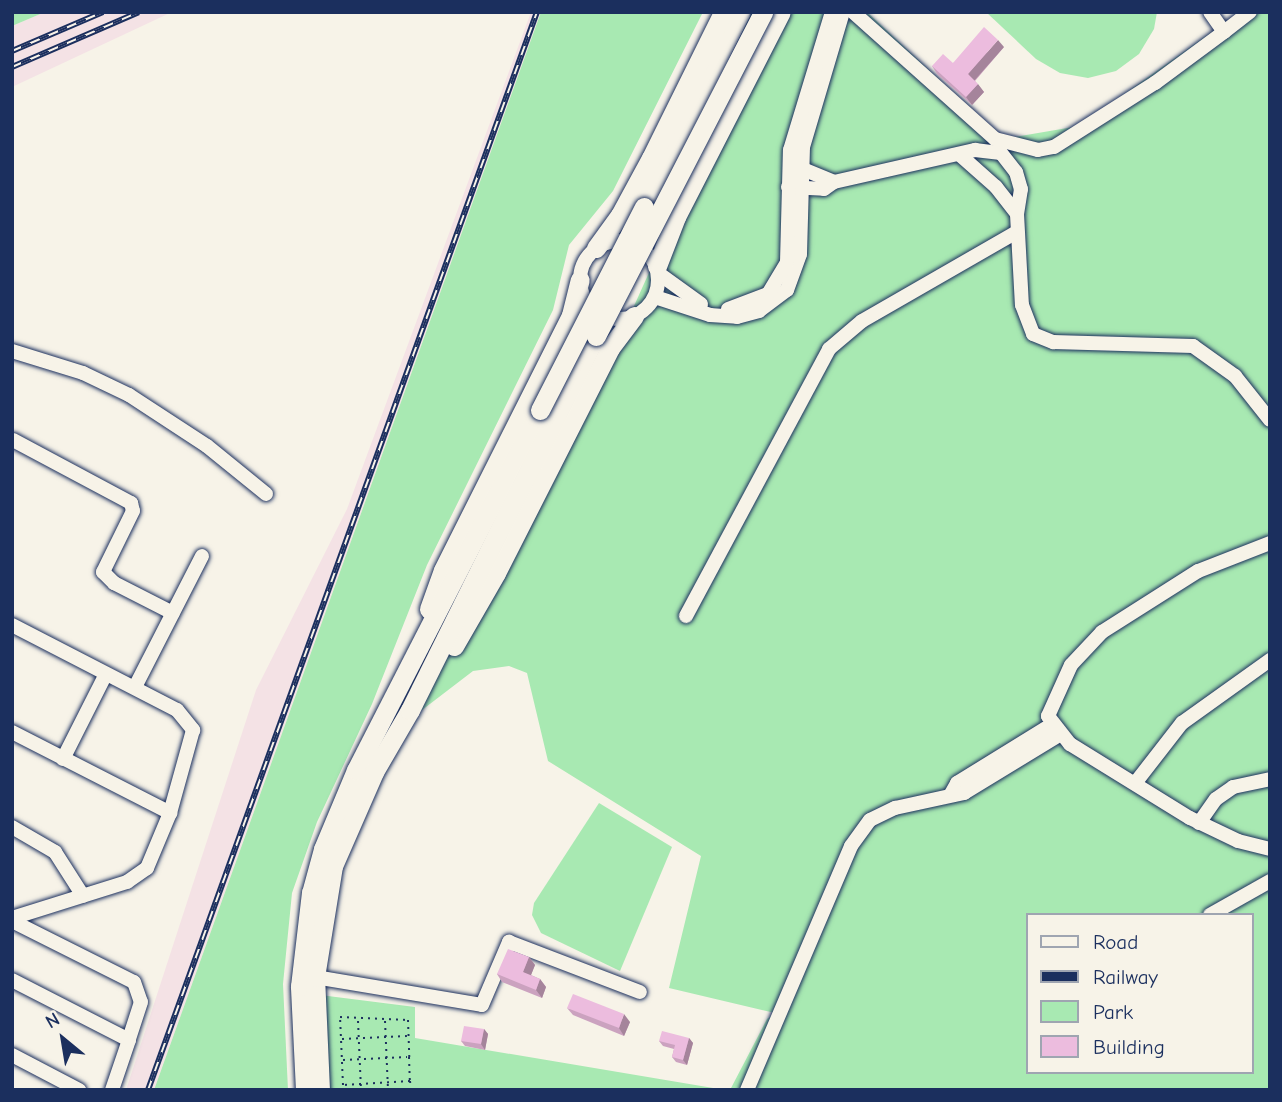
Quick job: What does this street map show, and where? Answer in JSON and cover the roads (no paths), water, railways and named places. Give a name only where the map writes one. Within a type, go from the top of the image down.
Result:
[{"type":"highway","points":[[596,248],[620,215],[651,158],[723,12]]},
{"type":"highway","points":[[320,1090],[315,977],[333,866],[374,772],[410,710],[478,552],[741,12]]},
{"type":"highway","points":[[305,1090],[300,986],[311,893],[356,770],[403,680],[478,552],[763,12]]},
{"type":"highway","points":[[657,270],[676,217],[781,12]]},
{"type":"highway","points":[[403,680],[443,570],[571,315],[580,280]]},
{"type":"highway","points":[[410,710],[433,682],[496,573],[610,348],[634,316]]},
{"type":"street","points":[[654,297],[727,317],[752,313],[777,300],[798,266],[794,165],[832,12]]},
{"type":"street","points":[[794,165],[843,12]]},
{"type":"street","points":[[853,12],[995,139],[1038,150],[1065,140],[1250,12]]},
{"type":"street","points":[[1210,12],[1224,32]]},
{"type":"street","points":[[794,188],[824,189],[834,182],[989,150],[1008,159],[1021,189],[1017,232],[1022,305],[1032,334],[1053,342],[1193,346],[1235,376],[1270,420]]},
{"type":"street","points":[[960,155],[996,187],[1017,214]]},
{"type":"street","points":[[794,165],[834,182]]},
{"type":"street","points":[[657,270],[654,297],[634,316],[622,319],[597,313],[588,304],[580,280],[587,257],[596,248],[616,241],[638,244],[657,270],[690,299],[714,307],[739,307],[763,297],[779,281],[788,262],[794,188]]},
{"type":"street","points":[[686,617],[829,349],[862,321],[1017,232]]},
{"type":"street","points":[[12,351],[83,373],[129,395],[206,446],[266,494]]},
{"type":"street","points":[[13,440],[131,503],[133,512],[103,572],[114,583],[173,613]]},
{"type":"street","points":[[1270,543],[1198,571],[1102,632],[1080,652],[1062,679],[1048,708],[1055,730],[1199,824],[1238,841],[1270,849]]},
{"type":"street","points":[[135,687],[202,556]]},
{"type":"street","points":[[12,625],[177,710],[193,730],[170,813],[147,868],[127,881],[12,919]]},
{"type":"street","points":[[1136,782],[1182,723],[1270,660]]},
{"type":"street","points":[[63,759],[106,674]]},
{"type":"street","points":[[747,1090],[776,1013],[860,831],[870,820],[895,808],[951,794],[957,783],[1055,730]]},
{"type":"street","points":[[12,732],[170,813]]},
{"type":"street","points":[[1199,824],[1216,799],[1233,787],[1270,779]]},
{"type":"street","points":[[12,827],[55,852],[83,896]]},
{"type":"street","points":[[1214,913],[1270,881]]},
{"type":"street","points":[[12,919],[134,982],[141,1002],[112,1090]]},
{"type":"street","points":[[315,977],[482,1005],[509,942],[640,992]]},
{"type":"street","points":[[12,980],[129,1040]]},
{"type":"street","points":[[12,1055],[79,1090]]},
{"type":"railway","points":[[12,51],[103,12]]},
{"type":"railway","points":[[12,67],[139,12]]},
{"type":"railway","points":[[148,1090],[537,12]]}]
